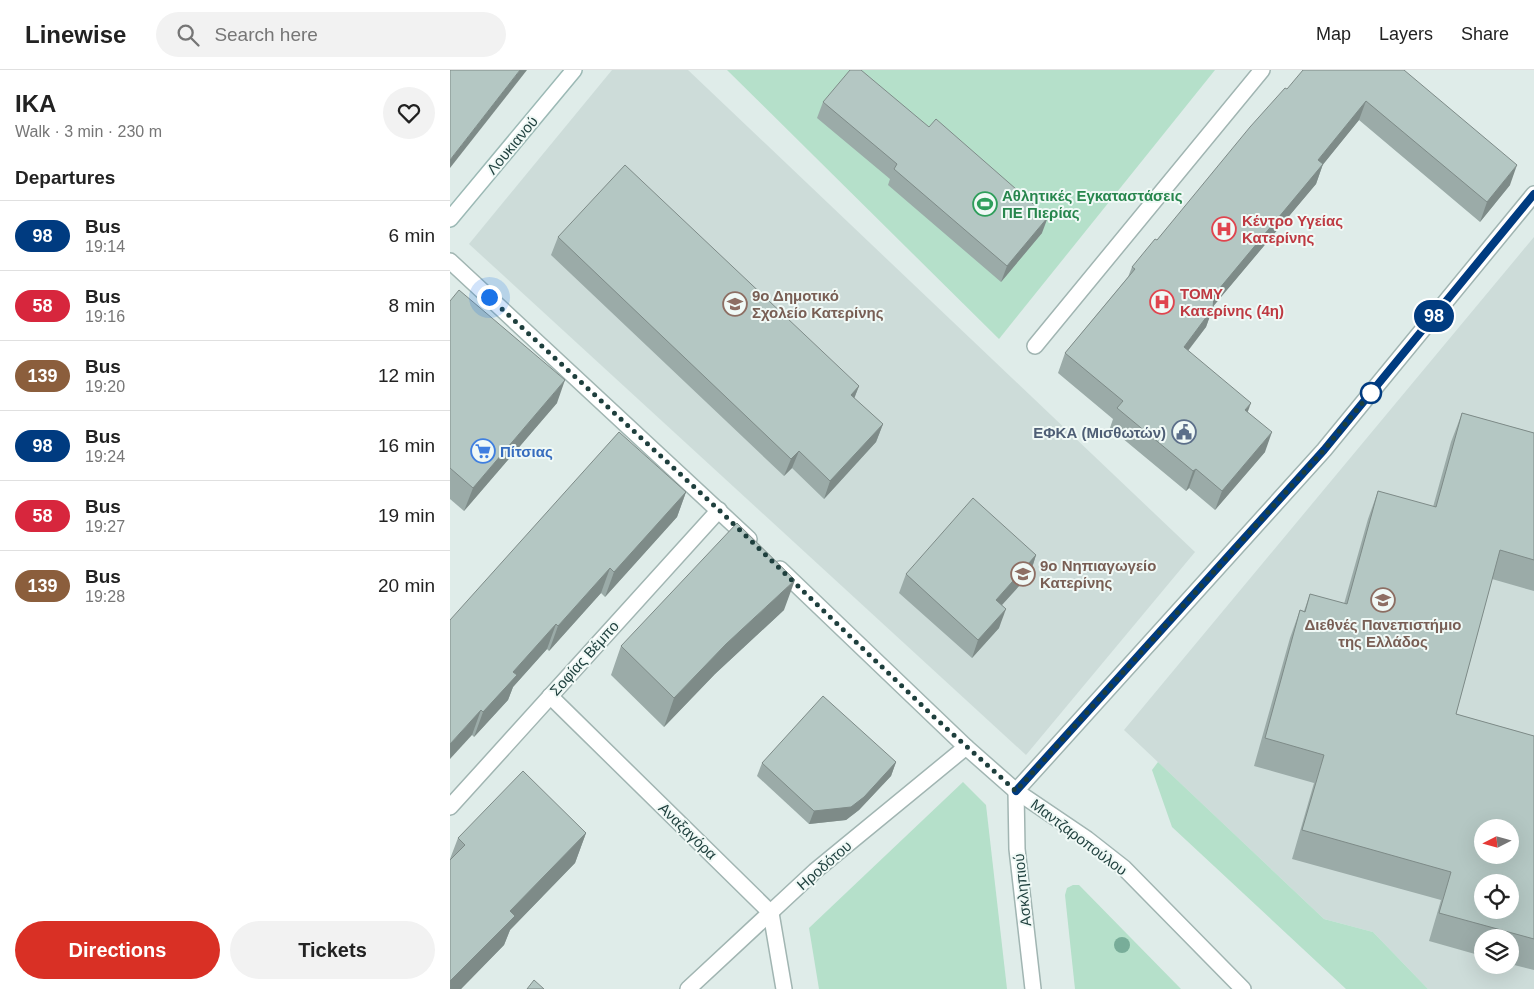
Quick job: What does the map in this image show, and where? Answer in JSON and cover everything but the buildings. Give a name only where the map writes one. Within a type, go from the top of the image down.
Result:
[{"type":"street","name":"Λουκιανού","points":[[450,219],[574,70]]},
{"type":"street","points":[[1036,346],[1262,70]]},
{"type":"street","points":[[1016,791],[1324,450],[1534,194]]},
{"type":"street","name":"Μαντζαροπούλου","points":[[450,261],[719,510],[966,747],[1016,791],[1087,839],[1124,868],[1243,989]]},
{"type":"street","name":"Σοφίας Βέμπο","points":[[450,807],[719,510]]},
{"type":"street","name":"Αναξαγόρα","points":[[550,696],[771,913]]},
{"type":"street","name":"Ηροδότου","points":[[688,989],[815,871],[966,747]]},
{"type":"street","name":"Ασκληπιού","points":[[1016,791],[1017,849],[1033,989]]},
{"type":"street","points":[[771,913],[784,989]]},
{"type":"shaded area","name":"9ο Δημοτικό Σχολείο Κατερίνης","points":[[612,70],[688,70],[1195,552],[1026,755],[469,244]]},
{"type":"shaded area","name":"Διεθνές Πανεπιστήμιο της Ελλάδος","points":[[1534,237],[1534,989],[1428,989],[1373,932],[1324,919],[1124,730]]},
{"type":"green space","name":"Αθλητικές Εγκαταστάσεις ΠΕ Πιερίας","points":[[727,70],[1215,70],[999,339]]},
{"type":"green space","points":[[1158,762],[1324,919],[1373,932],[1428,989],[1346,989],[1172,827],[1152,770]]},
{"type":"green space","points":[[963,782],[986,805],[1007,989],[819,989],[809,928]]},
{"type":"green space","points":[[1079,885],[1181,989],[1075,989],[1065,895],[1067,888]]},
{"type":"bus line","name":"98","points":[[1016,791],[1324,450],[1534,194]]},
{"type":"place","name":"Αθλητικές Εγκαταστάσεις ΠΕ Πιερίας","points":[[985,204]]},
{"type":"place","name":"Κέντρο Υγείας Κατερίνης","points":[[1224,229]]},
{"type":"place","name":"ΤΟΜΥ Κατερίνης (4η)","points":[[1162,302]]},
{"type":"place","name":"9ο Δημοτικό Σχολείο Κατερίνης","points":[[735,304]]},
{"type":"place","name":"ΕΦΚΑ (Mισθωτών)","points":[[1184,432]]},
{"type":"place","name":"Πίτσιας","points":[[483,451]]},
{"type":"place","name":"9ο Νηπιαγωγείο Κατερίνης","points":[[1023,574]]},
{"type":"place","name":"Διεθνές Πανεπιστήμιο της Ελλάδος","points":[[1383,600]]},
{"type":"route","points":[[489,297],[719,510],[935,718],[1016,791],[1324,450],[1373,390],[1371,393]]}]
